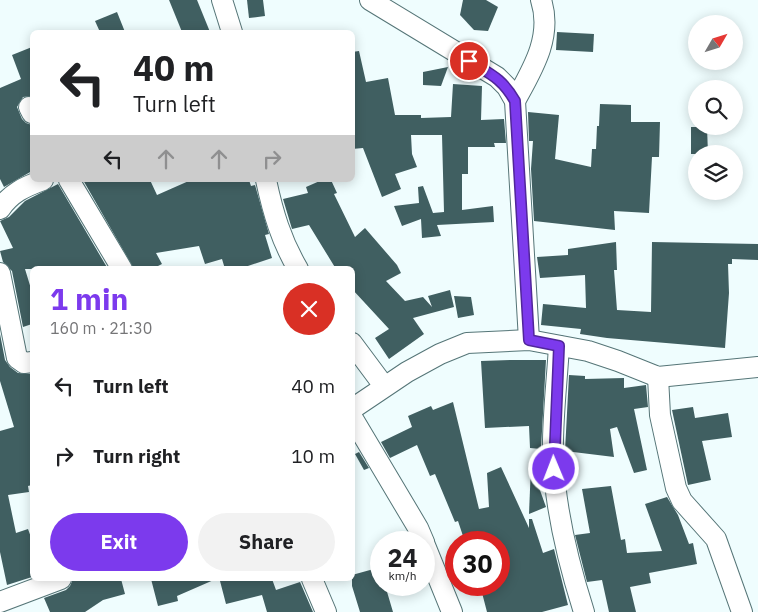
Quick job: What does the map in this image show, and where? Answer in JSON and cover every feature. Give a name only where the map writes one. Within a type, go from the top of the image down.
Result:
[{"type":"street","points":[[222,0],[231,30]]},
{"type":"street","points":[[370,0],[497,77],[507,87],[515,101],[529,340]]},
{"type":"street","points":[[515,101],[540,50],[546,29],[541,0]]},
{"type":"street","points":[[0,209],[10,196],[23,187],[37,182]]},
{"type":"street","points":[[70,182],[120,266]]},
{"type":"street","points":[[266,182],[276,226],[284,246],[296,266]]},
{"type":"street","points":[[0,273],[17,358],[24,363],[30,362]]},
{"type":"street","points":[[355,407],[384,386],[440,354],[467,343],[529,340],[618,360],[658,377],[758,367]]},
{"type":"street","points":[[559,346],[553,455],[556,497],[564,540],[584,612]]},
{"type":"street","points":[[355,347],[384,386]]},
{"type":"street","points":[[658,377],[660,415],[676,488],[682,502],[716,538],[742,612]]},
{"type":"street","points":[[355,422],[419,531]]},
{"type":"street","points":[[435,570],[452,612]]},
{"type":"street","points":[[3,605],[57,581]]},
{"type":"street","points":[[313,581],[326,612]]},
{"type":"building","points":[[169,0],[197,0],[209,30],[181,30]]},
{"type":"building","points":[[247,0],[263,0],[265,16],[249,18]]},
{"type":"building","points":[[463,0],[486,0],[498,7],[488,31],[474,30],[460,15]]},
{"type":"building","points":[[117,12],[124,30],[99,30],[95,21]]},
{"type":"building","points":[[557,32],[594,34],[593,52],[556,50]]},
{"type":"building","points":[[30,48],[30,96],[23,97],[17,107],[22,119],[30,124],[30,172],[4,187],[0,179],[0,88],[21,79],[12,55]]},
{"type":"building","points":[[359,51],[366,82],[388,78],[395,115],[421,115],[421,118],[451,117],[453,84],[482,86],[481,120],[504,119],[506,143],[494,143],[495,147],[468,147],[468,174],[462,174],[462,210],[493,206],[494,222],[437,225],[441,236],[422,238],[421,219],[402,226],[394,206],[419,203],[418,187],[423,186],[433,213],[444,212],[442,135],[411,135],[412,154],[417,167],[395,174],[401,189],[382,197],[363,148],[355,149],[355,52]]},
{"type":"building","points":[[448,67],[441,86],[423,85],[423,72]]},
{"type":"building","points":[[600,104],[631,105],[631,122],[660,122],[659,157],[652,157],[649,213],[614,211],[615,230],[534,221],[531,169],[533,141],[529,141],[528,112],[559,115],[555,159],[591,167],[592,149],[596,149]]},
{"type":"building","points":[[691,135],[707,135],[708,145],[691,145]]},
{"type":"building","points":[[84,182],[151,182],[157,195],[186,182],[250,182],[251,186],[255,185],[269,234],[265,235],[272,258],[248,266],[224,266],[222,259],[205,264],[199,246],[156,253],[162,264],[158,266],[132,266]]},
{"type":"building","points":[[317,182],[332,182],[337,193],[334,194],[355,237],[365,228],[397,265],[401,273],[386,281],[405,301],[423,297],[432,307],[428,296],[450,290],[454,307],[413,318],[424,334],[389,359],[375,338],[389,329],[355,292],[355,266],[334,266],[309,225],[292,229],[283,199],[308,193],[306,187]]},
{"type":"building","points":[[58,184],[106,266],[30,266],[30,269],[25,269],[30,285],[30,325],[23,327],[12,271],[3,262],[0,251],[13,248],[0,221],[9,217],[25,201]]},
{"type":"building","points":[[616,242],[617,270],[614,270],[617,310],[651,312],[652,242],[758,244],[758,260],[732,259],[732,264],[728,264],[729,293],[725,348],[607,338],[580,334],[581,329],[541,325],[543,304],[586,308],[585,275],[540,278],[537,257],[568,255],[568,249]]},
{"type":"building","points":[[454,296],[471,297],[474,315],[458,318]]},
{"type":"building","points":[[0,334],[5,360],[10,367],[18,373],[30,374],[29,492],[8,495],[16,533],[28,529],[30,534],[30,578],[7,585],[0,552],[0,431],[14,427],[0,381]]},
{"type":"building","points":[[546,360],[541,449],[530,448],[529,426],[485,428],[481,361]]},
{"type":"building","points":[[569,375],[585,376],[585,379],[624,378],[624,388],[646,385],[648,407],[634,409],[647,470],[634,473],[617,427],[610,429],[614,457],[565,451]]},
{"type":"building","points":[[453,402],[479,509],[489,507],[487,473],[501,467],[529,528],[529,519],[532,519],[543,553],[554,549],[568,605],[542,612],[487,612],[483,596],[510,596],[510,531],[461,531],[458,521],[455,522],[435,474],[430,476],[417,445],[390,458],[381,442],[412,427],[408,416],[431,406],[433,410]]},
{"type":"building","points":[[693,407],[695,418],[728,413],[732,437],[702,441],[711,480],[688,485],[672,410]]},
{"type":"building","points":[[359,452],[369,468],[364,470],[355,454]]},
{"type":"building","points":[[531,465],[546,507],[529,514]]},
{"type":"building","points":[[611,486],[621,540],[625,539],[627,553],[662,551],[645,504],[667,497],[678,515],[689,544],[693,543],[697,564],[649,573],[651,583],[630,587],[636,612],[609,612],[602,580],[587,582],[575,535],[590,533],[582,489]]},
{"type":"building","points":[[370,570],[370,596],[388,596],[393,612],[360,612],[352,586],[352,581],[355,581],[355,574]]},
{"type":"building","points":[[72,581],[122,581],[125,594],[103,600],[85,612],[50,612],[44,598],[66,590]]},
{"type":"building","points":[[152,581],[211,581],[177,596],[178,601],[158,606]]},
{"type":"building","points":[[220,581],[273,581],[276,590],[300,582],[313,612],[267,612],[262,595],[226,604]]},
{"type":"route","points":[[469,61],[497,77],[507,87],[515,101],[529,340],[559,346],[553,455],[554,469]]}]
